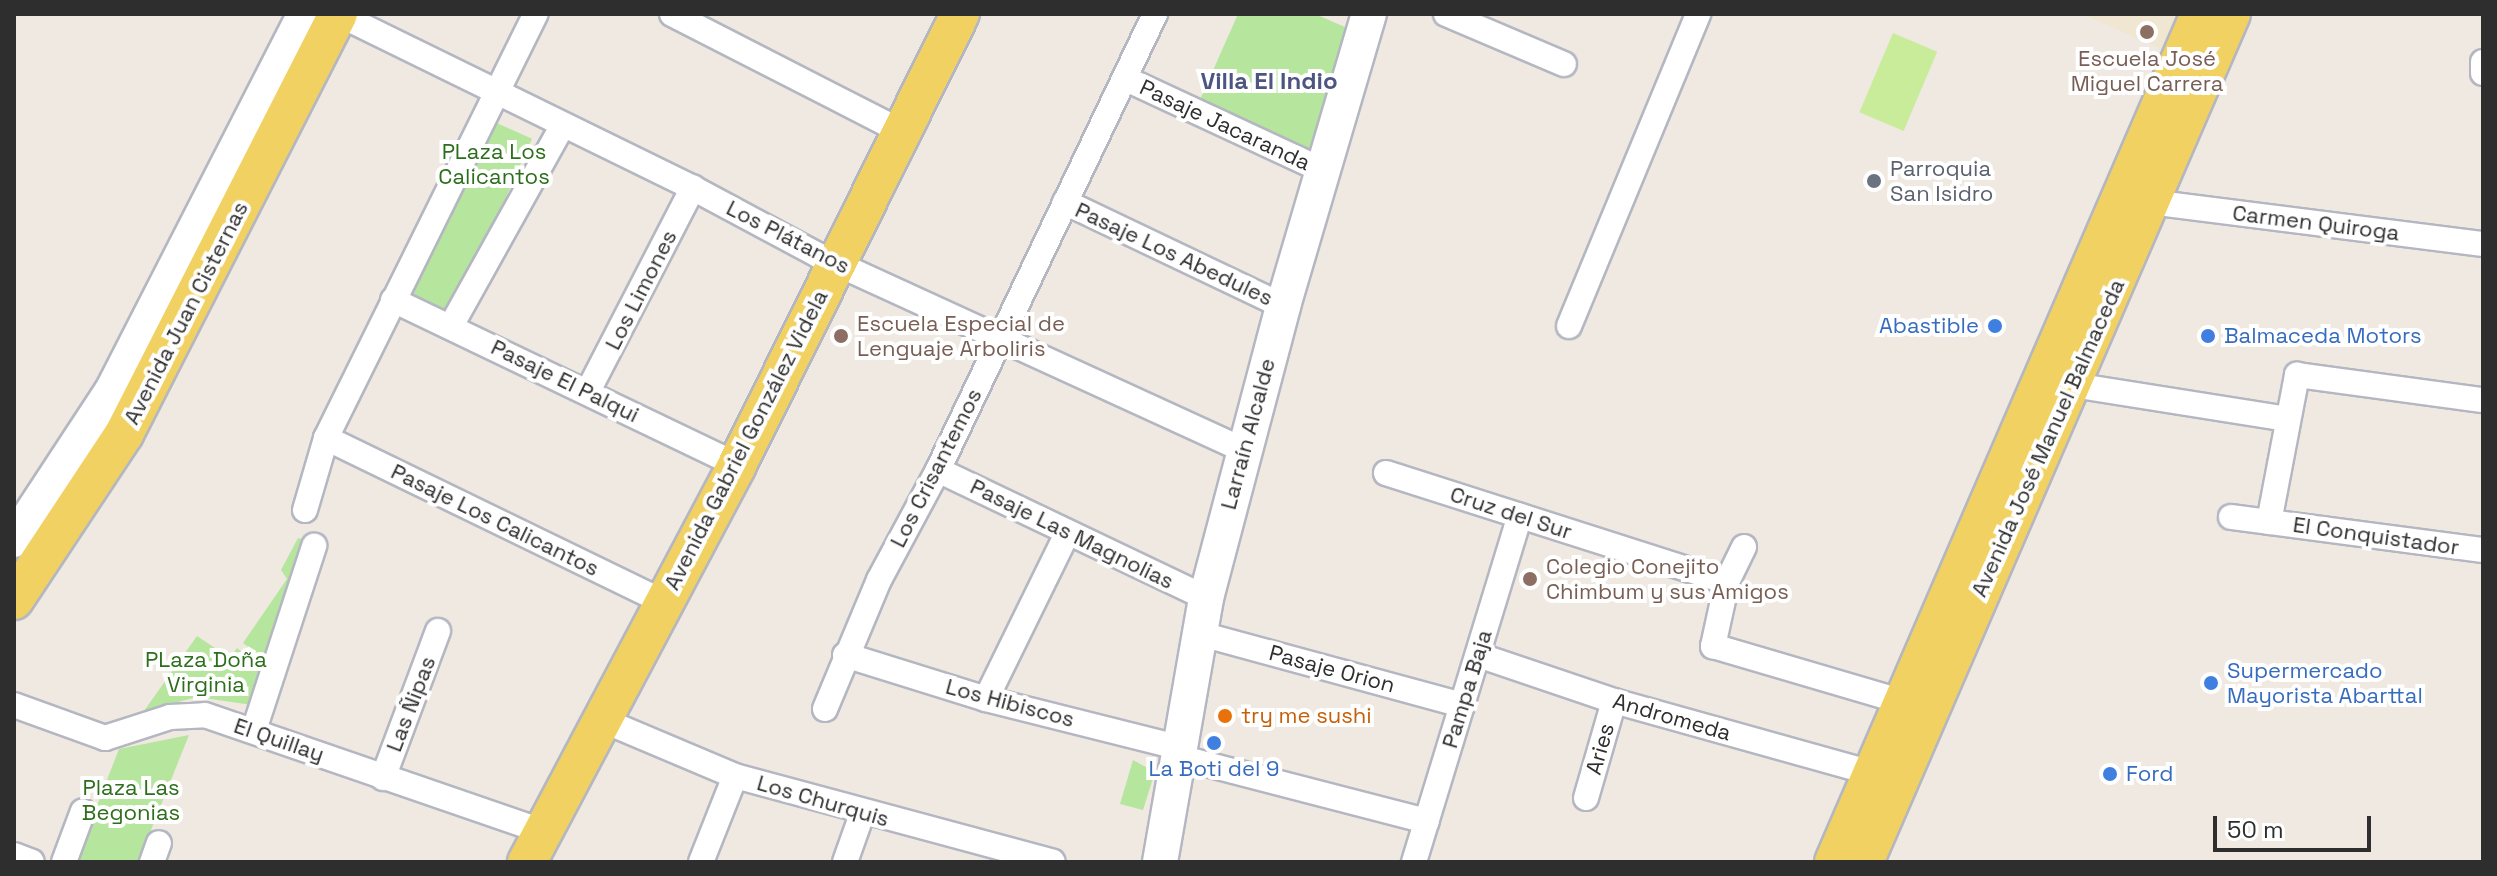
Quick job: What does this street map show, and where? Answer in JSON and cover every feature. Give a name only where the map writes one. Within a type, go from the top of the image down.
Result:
[{"type":"main road","name":"Avenida Juan Cisternas","points":[[14,600],[124,434],[338,14]]},
{"type":"main road","name":"Avenida José Manuel Balmaceda","points":[[1834,862],[1869,772],[2200,14]]},
{"type":"main road","name":"Avenida José Manuel Balmaceda","points":[[1864,862],[2231,14]]},
{"type":"main road","name":"Avenida Gabriel González Videla","points":[[534,847],[737,465],[959,15]]},
{"type":"street","name":"Avenida Juan Cisternas","points":[[14,540],[112,391],[305,14]]},
{"type":"street","name":"Los Plátanos","points":[[338,14],[693,188],[836,263],[1001,336],[1243,450]]},
{"type":"street","points":[[305,510],[326,438],[536,14]]},
{"type":"street","points":[[672,14],[903,132]]},
{"type":"street","name":"Los Crisantemos","points":[[825,709],[845,655],[938,470],[1155,14]]},
{"type":"street","points":[[1446,14],[1564,64]]},
{"type":"street","points":[[1569,326],[1698,14]]},
{"type":"street","name":"Larraín Alcalde","points":[[1160,862],[1176,752],[1206,598],[1243,450],[1324,171],[1365,15]]},
{"type":"street","points":[[2483,62],[2483,73]]},
{"type":"street","name":"Pasaje Jacaranda","points":[[1126,79],[1324,171]]},
{"type":"street","points":[[451,326],[563,125]]},
{"type":"street","name":"Los Limones","points":[[588,391],[693,188]]},
{"type":"street","name":"Pasaje Los Abedules","points":[[1065,202],[1283,306]]},
{"type":"street","name":"Carmen Quiroga","points":[[2150,202],[2483,244]]},
{"type":"street","name":"Pasaje El Palqui","points":[[393,300],[737,465]]},
{"type":"street","name":"El Conquistador","points":[[2269,522],[2297,375],[2483,400]]},
{"type":"street","points":[[2073,385],[2287,419]]},
{"type":"street","name":"Pasaje Los Calicantos","points":[[326,438],[664,602]]},
{"type":"street","name":"Pasaje Las Magnolias","points":[[938,470],[1206,598]]},
{"type":"street","name":"Cruz del Sur","points":[[1386,473],[1727,582]]},
{"type":"street","name":"Pampa Baja","points":[[1414,862],[1520,516]]},
{"type":"street","name":"El Conquistador","points":[[2231,517],[2483,550]]},
{"type":"street","points":[[986,699],[1067,534]]},
{"type":"street","points":[[254,730],[314,546]]},
{"type":"street","points":[[1744,547],[1727,582],[1713,644],[1900,701]]},
{"type":"street","name":"Las Ñipas","points":[[383,778],[438,631]]},
{"type":"street","name":"Pasaje Orion","points":[[1201,634],[1463,705]]},
{"type":"street","name":"Los Hibiscos","points":[[845,655],[986,699],[1427,821]]},
{"type":"street","name":"Andromeda","points":[[1478,655],[1614,701],[1869,772]]},
{"type":"street","name":"Aries","points":[[1586,798],[1614,701]]},
{"type":"street","name":"El Quillay","points":[[14,705],[105,738],[170,717],[205,715],[383,778],[534,847]]},
{"type":"street","name":"Los Churquis","points":[[600,719],[735,776],[996,855],[1053,862]]},
{"type":"street","points":[[701,862],[735,776]]},
{"type":"street","points":[[64,862],[83,811]]},
{"type":"street","points":[[845,862],[862,814]]},
{"type":"street","points":[[14,855],[32,862]]},
{"type":"shaded area","name":"Escuela José Miguel Carrera","points":[[2082,14],[2180,14],[2164,50]]},
{"type":"green space","points":[[1238,14],[1315,14],[1354,31],[1316,158],[1199,102]]},
{"type":"green space","points":[[1893,33],[1937,52],[1904,131],[1859,112]]},
{"type":"green space","name":"PLaza Los Calicantos","points":[[490,120],[532,139],[454,314],[412,295]]},
{"type":"green space","points":[[298,538],[312,542],[269,663],[243,643],[287,579],[281,570]]},
{"type":"green space","name":"PLaza Doña Virginia","points":[[197,636],[230,658],[237,648],[263,669],[252,705],[197,697],[144,711]]},
{"type":"green space","name":"Plaza Las Begonias","points":[[189,735],[143,850],[146,862],[75,862],[119,749]]},
{"type":"green space","points":[[1133,760],[1155,772],[1143,810],[1120,804]]},
{"type":"place","name":"Escuela José Miguel Carrera","points":[[2147,32]]},
{"type":"place","name":"Parroquia San Isidro","points":[[1874,181]]},
{"type":"place","name":"Abastible","points":[[1995,326]]},
{"type":"place","name":"Escuela Especial de Lenguaje Arboliris","points":[[841,336]]},
{"type":"place","name":"Balmaceda Motors","points":[[2208,336]]},
{"type":"place","name":"Colegio Conejito Chimbum y sus Amigos","points":[[1530,579]]},
{"type":"place","name":"Supermercado Mayorista Abarttal","points":[[2211,683]]},
{"type":"place","name":"try me sushi","points":[[1225,716]]},
{"type":"place","name":"La Boti del 9","points":[[1214,743]]},
{"type":"place","name":"Ford","points":[[2110,774]]},
{"type":"district","name":"Villa El Indio","points":[[1269,81]]}]
